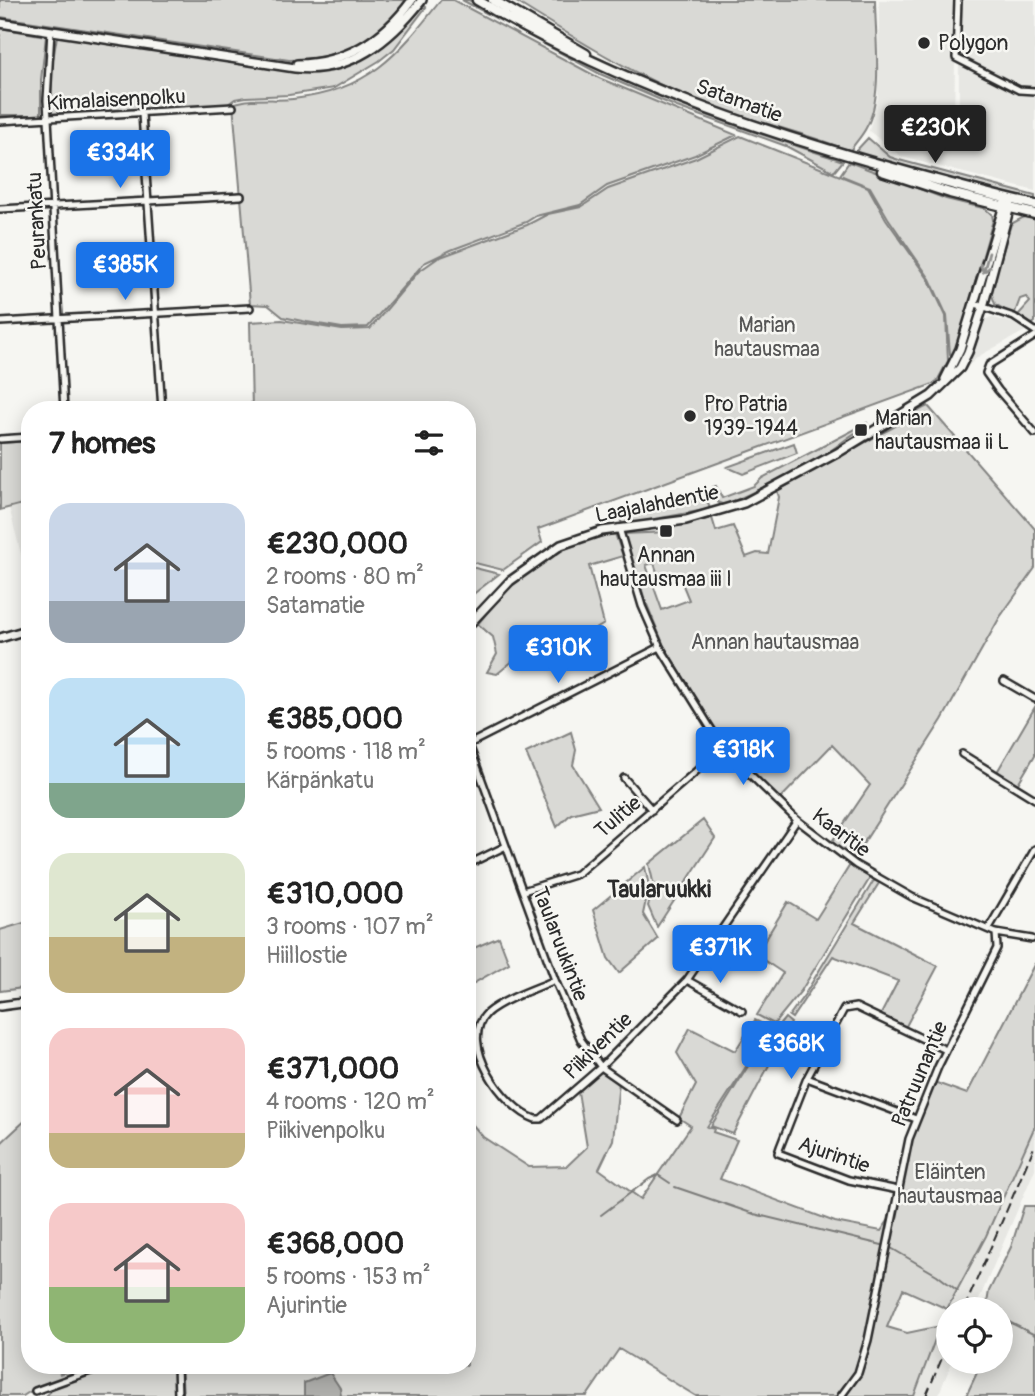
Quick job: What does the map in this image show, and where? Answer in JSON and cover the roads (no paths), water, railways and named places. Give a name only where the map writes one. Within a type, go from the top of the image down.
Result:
[{"type":"main road","name":"Satamatie","points":[[477,0],[585,59],[707,109],[908,180],[1035,214]]},
{"type":"main road","name":"Satamatie","points":[[493,0],[612,69]]},
{"type":"main road","name":"Satamatie","points":[[856,160],[1035,205]]},
{"type":"street","points":[[272,64],[317,63],[352,52],[388,28],[412,0]]},
{"type":"street","points":[[0,23],[316,69],[354,59],[393,34],[422,0]]},
{"type":"street","points":[[958,0],[957,58],[1018,90],[1035,91]]},
{"type":"street","name":"Peurankatu","points":[[51,31],[48,118],[64,401]]},
{"type":"street","name":"Kimalaisenpolku","points":[[0,121],[233,107]]},
{"type":"street","points":[[142,114],[161,401]]},
{"type":"street","points":[[0,209],[241,196]]},
{"type":"street","points":[[1008,199],[1011,208]]},
{"type":"street","name":"Laajalahdentie","points":[[939,389],[954,364],[975,304],[1002,206],[1008,199]]},
{"type":"street","name":"Laajalahdentie","points":[[476,617],[510,581],[544,555],[573,540],[619,528],[686,520],[744,503],[839,452],[923,402],[960,368],[984,307],[1011,208]]},
{"type":"street","points":[[975,304],[1014,317],[1035,333],[991,363],[986,373],[1035,433]]},
{"type":"street","points":[[0,322],[250,308]]},
{"type":"street","points":[[0,439],[21,438]]},
{"type":"street","name":"Kaaritie","points":[[619,528],[642,606],[660,648],[723,748],[797,820],[883,882],[996,933],[1032,939]]},
{"type":"street","points":[[0,638],[21,632]]},
{"type":"street","points":[[476,739],[660,648]]},
{"type":"street","points":[[1004,681],[1035,699]]},
{"type":"street","name":"Tulitie","points":[[523,891],[577,874],[723,748]]},
{"type":"street","points":[[962,754],[1035,799]]},
{"type":"street","name":"Taularuukintie","points":[[476,765],[555,980],[580,1040],[601,1067],[677,1120]]},
{"type":"street","points":[[624,778],[652,810]]},
{"type":"street","name":"Piikiventie","points":[[555,980],[486,1015],[481,1023],[480,1051],[492,1081],[529,1117],[541,1119],[601,1067],[687,980],[797,820]]},
{"type":"street","points":[[476,861],[506,846]]},
{"type":"street","points":[[989,928],[1035,849]]},
{"type":"street","name":"Patruunantie","points":[[841,1396],[858,1373],[863,1360],[909,1139],[946,1050],[997,948],[996,933]]},
{"type":"street","points":[[687,980],[742,1011]]},
{"type":"street","points":[[0,1006],[21,1003]]},
{"type":"street","name":"Ajurintie","points":[[898,1190],[849,1180],[778,1153],[807,1078],[840,1014],[848,1007],[856,1007],[946,1050]]},
{"type":"street","points":[[807,1078],[916,1119]]},
{"type":"street","points":[[35,1391],[82,1374]]},
{"type":"street","points":[[177,1374],[178,1396]]},
{"type":"waterway","points":[[601,1215],[649,1179],[658,1175],[670,1183]]},
{"type":"waterway","points":[[675,1187],[754,1214],[882,1245]]},
{"type":"waterway","points":[[891,1248],[937,1275],[958,1291]]},
{"type":"waterway","points":[[1013,1324],[1035,1335]]},
{"type":"railway","points":[[969,1297],[1035,1145]]},
{"type":"railway","points":[[926,1396],[936,1372]]},
{"type":"place","name":"Polygon","points":[[924,43]]},
{"type":"place","name":"Pro Patria 1939-1944","points":[[690,416]]},
{"type":"place","name":"Marian hautausmaa ii L","points":[[861,430]]},
{"type":"place","name":"Annan hautausmaa iii I","points":[[666,531]]},
{"type":"district","name":"Taularuukki","points":[[659,889]]},
{"type":"park label","name":"Marian hautausmaa","points":[[767,337]]},
{"type":"park label","name":"Annan hautausmaa","points":[[775,642]]},
{"type":"park label","name":"Eläinten hautausmaa","points":[[950,1184]]}]
